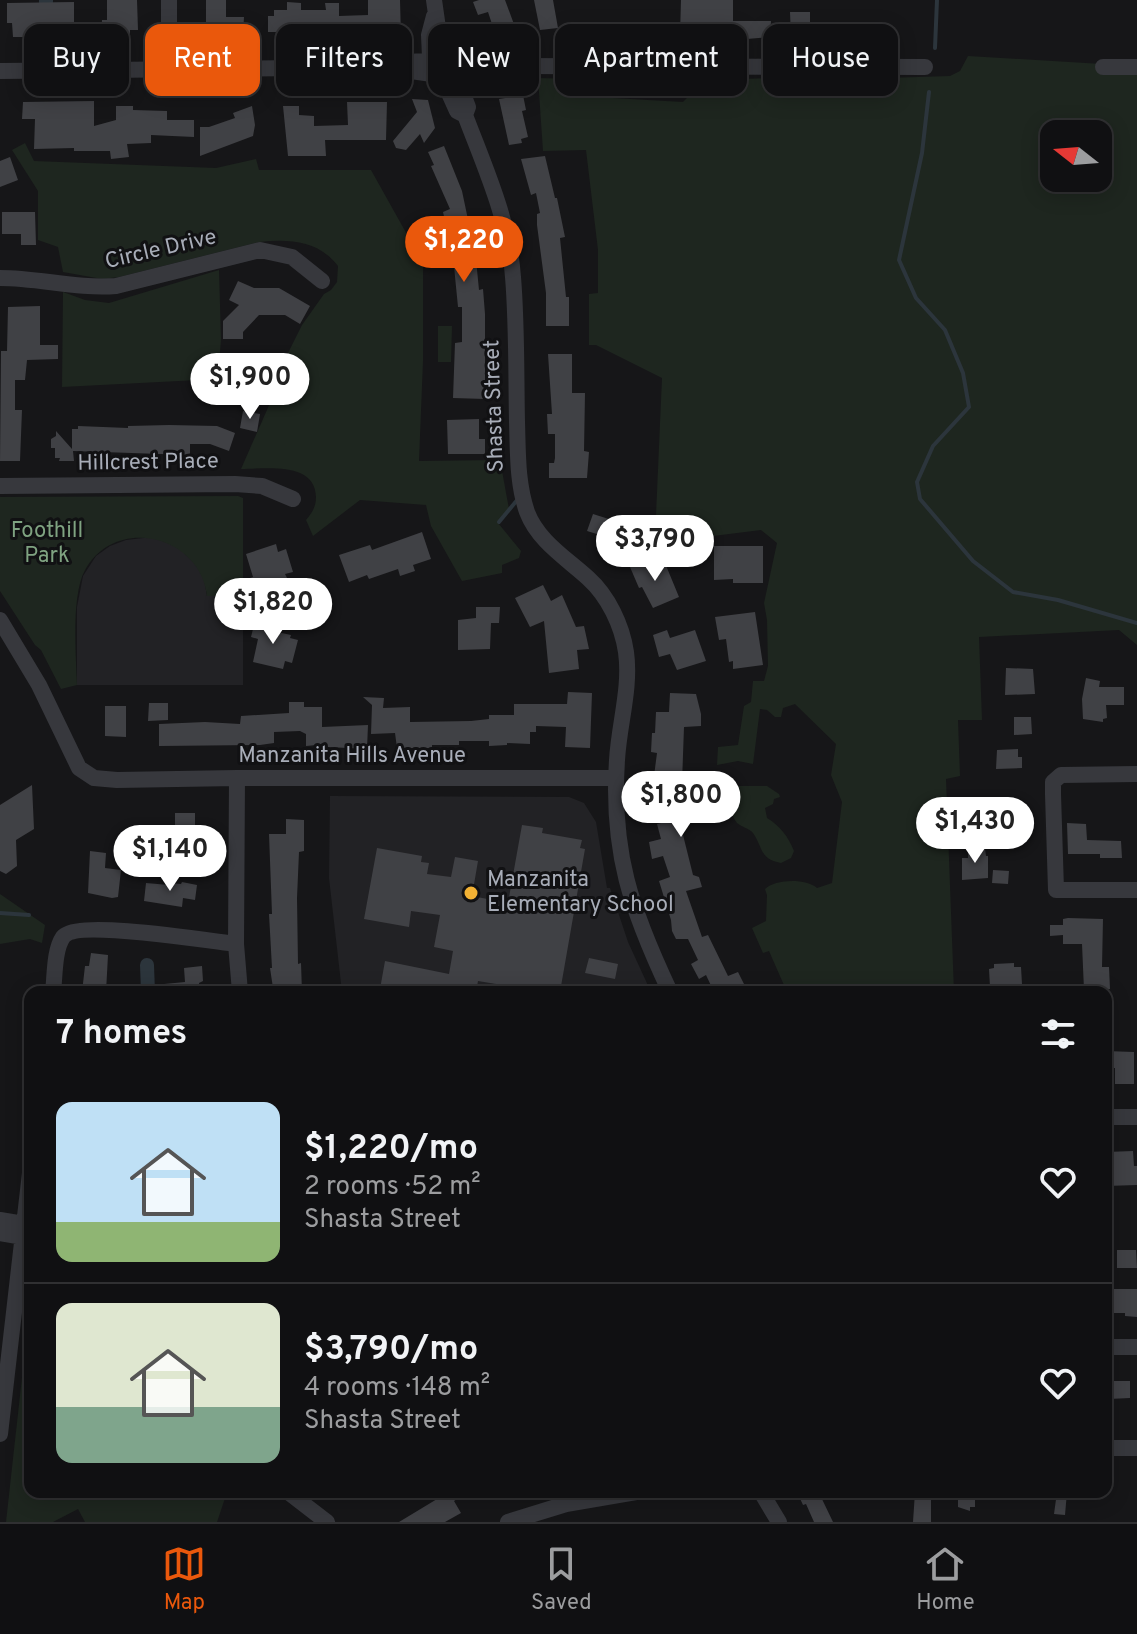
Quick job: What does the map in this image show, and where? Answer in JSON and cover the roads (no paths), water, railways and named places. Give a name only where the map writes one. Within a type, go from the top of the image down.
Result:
[{"type":"street","points":[[169,0],[169,24]]},
{"type":"street","points":[[539,66],[925,67]]},
{"type":"street","points":[[1103,67],[1137,67]]},
{"type":"street","points":[[0,71],[145,70]]},
{"type":"street","name":"Shasta Street","points":[[461,96],[468,107],[465,115],[493,189],[509,244],[514,302],[519,476],[527,511],[558,554],[598,587],[612,608],[627,653],[615,822],[627,884],[667,986]]},
{"type":"street","name":"Circle Drive","points":[[0,278],[33,278],[91,287],[116,286],[260,250],[292,257],[322,281]]},
{"type":"street","name":"Hillcrest Place","points":[[0,486],[235,484],[262,486],[293,499]]},
{"type":"street","name":"Manzanita Hills Avenue","points":[[0,620],[39,685],[77,764],[88,776],[117,780],[616,778]]},
{"type":"street","points":[[1137,774],[1061,775],[1053,782],[1056,890],[1137,890]]},
{"type":"street","points":[[237,778],[236,944],[240,986]]},
{"type":"street","points":[[54,986],[60,942],[68,932],[99,929],[236,944]]},
{"type":"street","points":[[1112,1117],[1137,1117]]},
{"type":"street","points":[[0,1220],[23,1230]]},
{"type":"street","points":[[0,1434],[24,1222]]},
{"type":"street","points":[[0,1233],[23,1230]]},
{"type":"street","points":[[1112,1347],[1137,1347]]},
{"type":"street","points":[[1112,1448],[1137,1448]]},
{"type":"street","points":[[296,1498],[327,1522]]},
{"type":"street","points":[[508,1522],[533,1518],[566,1504],[601,1498]]},
{"type":"street","points":[[765,1498],[779,1522]]},
{"type":"waterway","points":[[45,24],[46,0]]},
{"type":"waterway","points":[[935,48],[937,0]]},
{"type":"waterway","points":[[929,92],[922,153],[899,260],[916,298],[945,330],[963,373],[969,407],[933,446],[917,482],[920,499],[973,561],[1013,592],[1058,600],[1137,623]]},
{"type":"waterway","points":[[499,522],[518,499]]},
{"type":"waterway","points":[[0,913],[29,915]]},
{"type":"waterway","points":[[147,965],[148,986]]},
{"type":"place","name":"Manzanita Elementary School","points":[[471,893]]},
{"type":"park label","name":"Foothill Park","points":[[47,544]]}]
